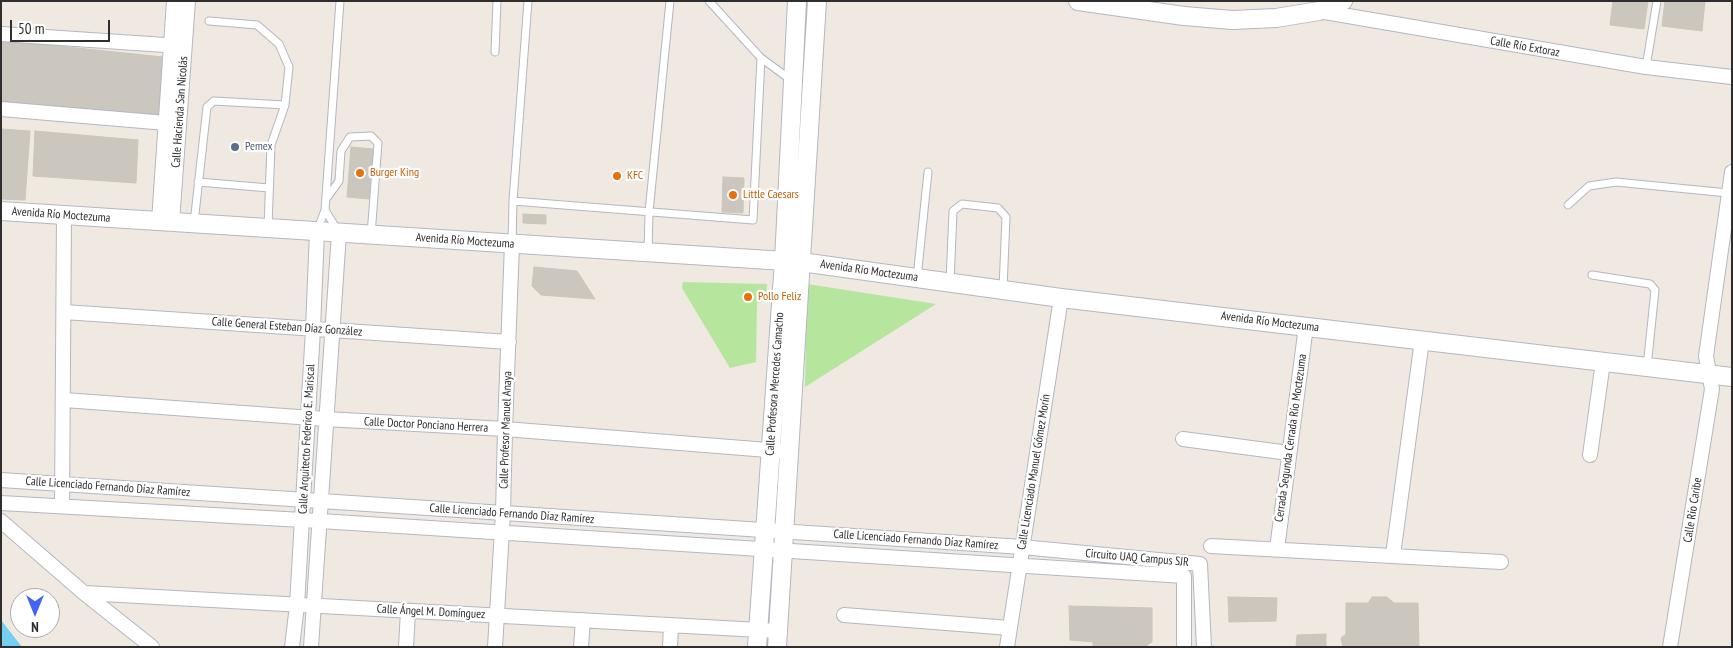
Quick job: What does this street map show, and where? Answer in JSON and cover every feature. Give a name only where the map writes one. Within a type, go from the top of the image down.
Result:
[{"type":"street","name":"Calle Hacienda San Nicolás","points":[[165,222],[177,46],[174,1]]},
{"type":"street","name":"Calle Hacienda San Nicolás","points":[[165,222],[166,123],[177,46],[188,1]]},
{"type":"street","points":[[1078,1],[1184,16],[1233,20],[1276,18],[1319,11],[1343,1]]},
{"type":"street","points":[[797,4],[817,4]]},
{"type":"street","name":"Calle Profesora Mercedes Camacho","points":[[777,639],[789,452],[793,81],[797,4]]},
{"type":"street","name":"Calle Profesora Mercedes Camacho","points":[[757,638],[770,451],[792,262],[817,4]]},
{"type":"street","name":"Calle Río Extoraz","points":[[1319,11],[1646,67],[1732,77]]},
{"type":"street","points":[[1,34],[177,46]]},
{"type":"street","points":[[1,109],[166,123]]},
{"type":"street","name":"Calle Río Caribe","points":[[1670,647],[1712,389],[1706,356],[1732,172]]},
{"type":"street","name":"Avenida Río Moctezuma","points":[[1,211],[792,262],[1061,298],[1732,377]]},
{"type":"street","points":[[62,506],[64,215]]},
{"type":"street","name":"Calle Arquitecto Federico E. Mariscal","points":[[292,647],[302,520],[317,231]]},
{"type":"street","name":"Calle Arquitecto Federico E. Mariscal","points":[[311,647],[338,233]]},
{"type":"street","name":"Calle Profesor Manuel Anaya","points":[[495,647],[503,513],[512,244]]},
{"type":"street","name":"Calle Licenciado Manuel Gómez Morín","points":[[1007,647],[1061,298]]},
{"type":"street","name":"Calle General Esteban Díaz González","points":[[64,312],[509,342]]},
{"type":"street","name":"Cerrada Segunda Cerrada Río Moctezuma","points":[[1277,549],[1306,326]]},
{"type":"street","points":[[1393,555],[1422,340]]},
{"type":"street","points":[[1590,455],[1603,362]]},
{"type":"street","name":"Calle Doctor Ponciano Herrera","points":[[64,400],[308,418],[505,429],[789,452]]},
{"type":"street","points":[[1183,439],[1289,453]]},
{"type":"street","name":"Calle Licenciado Fernando Díaz Ramírez","points":[[1,480],[1022,548]]},
{"type":"street","name":"Calle Licenciado Fernando Díaz Ramírez","points":[[1,503],[1020,564]]},
{"type":"street","points":[[1,521],[84,593],[152,647]]},
{"type":"street","points":[[1211,546],[1501,562]]},
{"type":"street","name":"Circuito UAQ Campus SJR","points":[[1022,548],[1200,564],[1204,647]]},
{"type":"street","name":"Circuito UAQ Campus SJR","points":[[1020,564],[1184,576],[1184,647]]},
{"type":"street","name":"Calle Ángel M. Domínguez","points":[[84,593],[671,625],[757,638],[777,639]]},
{"type":"street","points":[[406,647],[408,611]]},
{"type":"street","points":[[844,615],[1010,628]]},
{"type":"street","points":[[581,647],[582,620]]},
{"type":"street","points":[[670,647],[671,625]]},
{"type":"lane","points":[[317,231],[325,210],[326,200],[340,1]]},
{"type":"lane","points":[[495,52],[497,1]]},
{"type":"lane","points":[[512,244],[513,201],[528,1]]},
{"type":"lane","points":[[648,252],[649,212],[670,1]]},
{"type":"lane","points":[[709,1],[761,58],[793,81]]},
{"type":"lane","points":[[1646,67],[1657,1]]},
{"type":"lane","points":[[209,21],[257,25],[279,44],[289,66],[285,105],[271,144],[268,228]]},
{"type":"lane","points":[[513,201],[753,220],[761,58]]},
{"type":"lane","points":[[194,224],[206,107],[214,101],[285,105]]},
{"type":"lane","points":[[326,200],[339,181],[341,151],[350,137],[371,136],[378,142],[370,235]]},
{"type":"lane","points":[[917,278],[928,172]]},
{"type":"lane","points":[[198,182],[269,188]]},
{"type":"lane","points":[[1568,205],[1589,186],[1616,182],[1728,193]]},
{"type":"lane","points":[[950,282],[953,211],[962,204],[998,208],[1006,217],[1003,290]]},
{"type":"lane","points":[[325,210],[338,233]]},
{"type":"lane","points":[[1592,276],[1650,284],[1655,290],[1647,367]]},
{"type":"green space","points":[[683,282],[767,284],[766,301],[757,303],[756,362],[730,368],[682,288]]},
{"type":"green space","points":[[807,284],[936,304],[805,387]]},
{"type":"water","points":[[1,620],[10,632],[10,638],[15,638],[22,647],[1,647]]},
{"type":"building","points":[[1613,1],[1648,1],[1644,29],[1610,25]]},
{"type":"building","points":[[1665,1],[1705,1],[1702,31],[1662,26]]},
{"type":"building","points":[[1,40],[163,57],[161,115],[1,104]]},
{"type":"building","points":[[1,129],[30,131],[25,200],[1,199]]},
{"type":"building","points":[[35,131],[138,140],[136,183],[33,176]]},
{"type":"building","name":"Burger King","points":[[351,147],[373,149],[369,199],[347,197]]},
{"type":"building","name":"Little Caesars","points":[[723,177],[744,178],[743,213],[722,212]]},
{"type":"building","points":[[523,214],[546,215],[546,224],[523,223]]},
{"type":"building","points":[[534,267],[577,271],[595,299],[541,295],[532,286]]},
{"type":"building","points":[[1228,597],[1277,598],[1276,621],[1229,622]]},
{"type":"building","points":[[1372,597],[1387,597],[1394,603],[1418,603],[1419,647],[1343,647],[1341,638],[1346,634],[1346,603],[1368,603]]},
{"type":"building","points":[[1069,606],[1152,608],[1152,642],[1147,647],[1093,647],[1093,642],[1070,640]]},
{"type":"building","points":[[1326,634],[1326,647],[1296,647],[1297,635]]},
{"type":"place","name":"Pemex","points":[[235,147]]},
{"type":"place","name":"Burger King","points":[[360,173]]},
{"type":"place","name":"KFC","points":[[617,176]]},
{"type":"place","name":"Little Caesars","points":[[733,195]]},
{"type":"place","name":"Pollo Feliz","points":[[748,297]]}]
